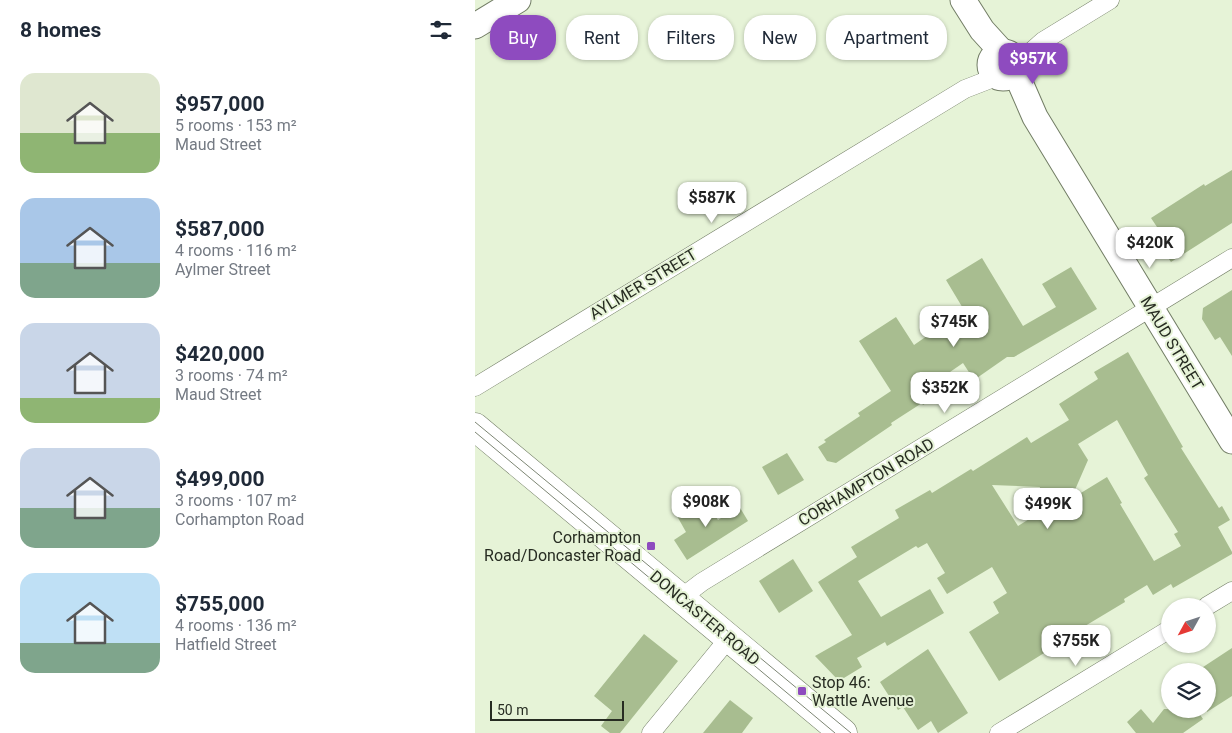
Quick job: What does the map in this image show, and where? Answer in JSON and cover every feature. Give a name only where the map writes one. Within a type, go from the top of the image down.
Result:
[{"type":"main road","name":"DONCASTER ROAD","points":[[475,427],[843,733]]},
{"type":"street","points":[[475,26],[518,0]]},
{"type":"street","name":"MAUD STREET","points":[[963,0],[1232,441]]},
{"type":"street","name":"AYLMER STREET","points":[[475,387],[1110,0]]},
{"type":"street","name":"CORHAMPTON ROAD","points":[[681,598],[702,582],[1232,258]]},
{"type":"street","points":[[1216,601],[1232,591]]},
{"type":"street","points":[[999,733],[1161,634]]},
{"type":"street","points":[[651,733],[729,638]]},
{"type":"building","points":[[1232,170],[1232,223],[1171,262],[1162,249],[1169,245],[1151,218],[1204,184],[1205,186]]},
{"type":"building","points":[[982,258],[1023,326],[1056,307],[1042,284],[1071,267],[1097,309],[1014,357],[1007,357],[974,380],[963,363],[937,381],[944,392],[923,405],[922,403],[891,423],[892,425],[836,463],[827,461],[818,447],[826,442],[824,440],[860,416],[858,413],[891,391],[859,341],[896,317],[914,345],[964,310],[946,280]]},
{"type":"building","points":[[1232,290],[1232,356],[1220,337],[1215,340],[1202,319],[1203,308]]},
{"type":"building","points":[[1128,352],[1183,447],[1181,448],[1219,508],[1222,506],[1230,520],[1218,527],[1232,554],[1173,588],[1171,584],[1153,595],[1147,585],[1124,599],[1125,602],[1085,626],[1087,630],[1058,647],[1057,645],[999,681],[969,632],[999,613],[993,602],[1007,593],[992,567],[947,594],[937,578],[945,573],[927,543],[918,548],[916,546],[858,581],[881,617],[930,589],[944,613],[887,646],[885,642],[857,658],[862,667],[839,681],[815,656],[852,635],[818,582],[857,557],[851,547],[899,518],[895,510],[930,490],[932,493],[971,469],[973,471],[1027,437],[1031,443],[1069,420],[1059,404],[1098,379],[1094,372]],"holes":[[[1117,420],[1148,475],[1144,478],[1178,532],[1174,534],[1181,546],[1154,561],[1120,504],[1122,503],[1107,477],[1071,499],[1088,460],[1078,444]],[[992,485],[1040,487],[1034,516],[1018,526]]]},
{"type":"building","points":[[787,453],[804,480],[778,495],[762,467]]},
{"type":"building","points":[[705,499],[718,520],[739,506],[748,521],[687,560],[674,540],[686,532],[677,516]]},
{"type":"building","points":[[793,559],[813,591],[779,613],[759,581]]},
{"type":"building","points":[[644,634],[678,661],[620,733],[610,733],[601,726],[612,711],[594,696]]},
{"type":"building","points":[[1232,648],[1232,696],[1216,706],[1216,663],[1209,663]]},
{"type":"building","points":[[928,649],[968,713],[938,733],[931,721],[918,730],[903,707],[898,710],[880,682]]},
{"type":"building","points":[[730,700],[753,718],[742,733],[703,733]]},
{"type":"building","points":[[1141,709],[1153,723],[1161,713],[1161,718],[1203,719],[1183,733],[1136,733],[1127,722]]},
{"type":"tram line","points":[[475,422],[851,733]]},
{"type":"tram line","points":[[475,432],[835,733]]},
{"type":"place","name":"Corhampton Road/Doncaster Road","points":[[651,546]]},
{"type":"place","name":"Stop 46: Wattle Avenue","points":[[802,691]]}]
